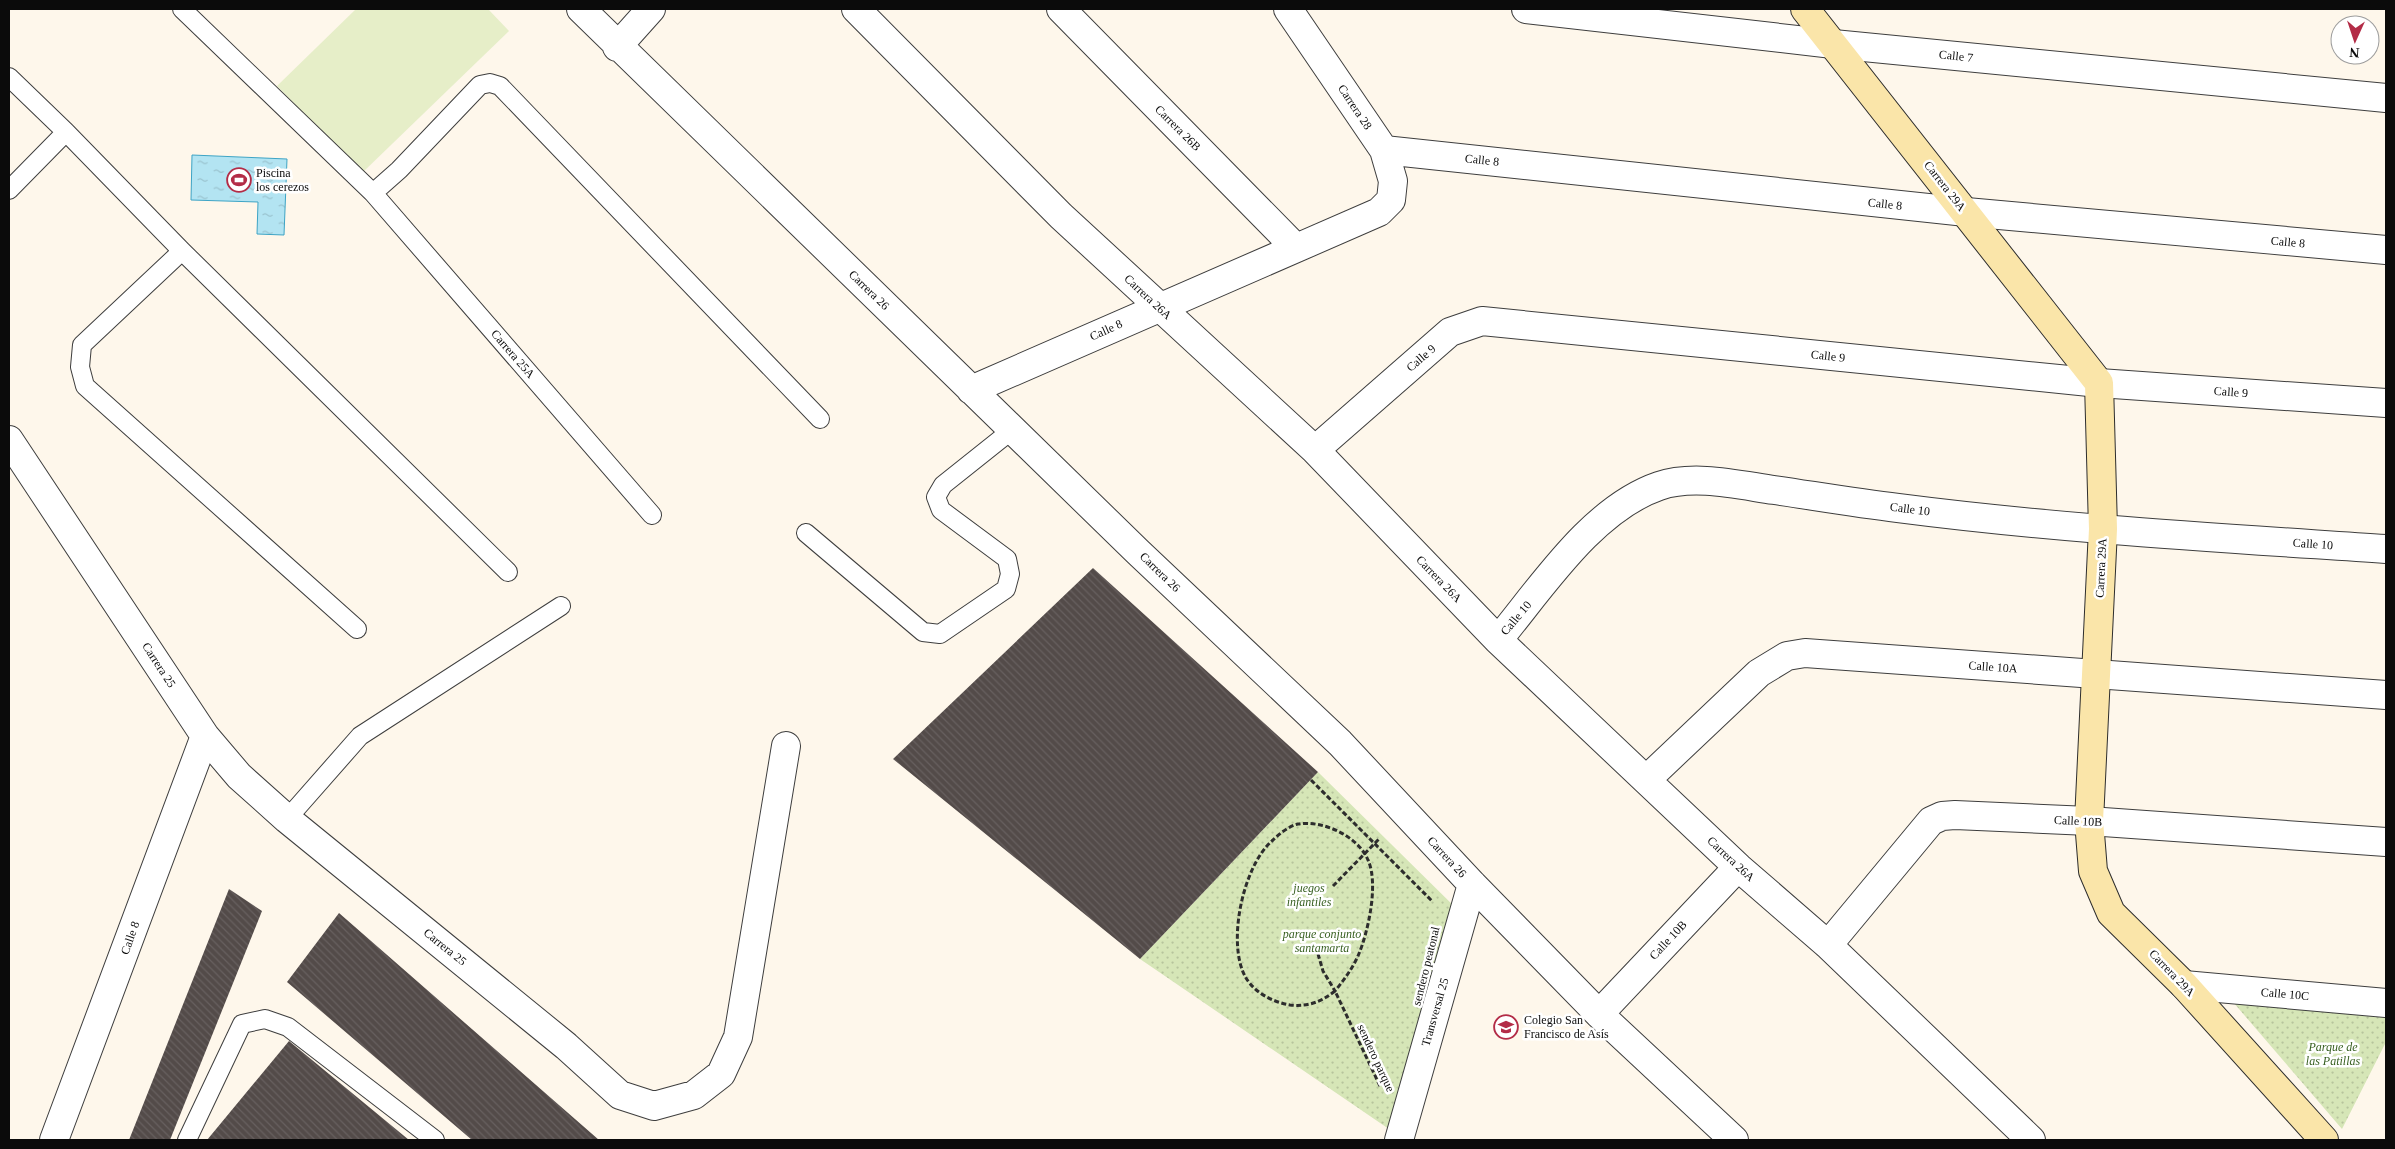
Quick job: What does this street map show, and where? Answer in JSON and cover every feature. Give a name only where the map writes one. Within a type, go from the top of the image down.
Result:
[{"type":"street","name":"Carrera 26","points":[[581,9],[617,47],[1012,430],[1340,744],[1598,1014],[1734,1140]]},
{"type":"street","points":[[617,47],[651,9]]},
{"type":"street","name":"Carrera 26A","points":[[856,9],[1061,216],[1315,450],[1498,640],[1738,867],[1828,945],[2030,1140]]},
{"type":"street","name":"Carrera 26B","points":[[1060,9],[1295,247]]},
{"type":"street","name":"Carrera 28","points":[[1288,9],[1384,150],[1392,181],[1391,200],[1379,212]]},
{"type":"street","name":"Calle 7","points":[[1526,9],[1833,44],[2386,98]]},
{"type":"street","name":"Carrera 29A","points":[[1805,9],[2099,383],[2102,529],[2089,821],[2093,871],[2111,912],[2184,985],[2324,1140]]},
{"type":"street","name":"Calle 8","points":[[1384,150],[1966,212],[2386,250]]},
{"type":"street","name":"Calle 8","points":[[971,390],[1295,247],[1379,212]]},
{"type":"street","name":"Calle 9","points":[[1315,450],[1450,332],[1482,321],[2099,383],[2386,403]]},
{"type":"street","name":"Carrera 25","points":[[9,440],[206,736],[240,776],[287,819],[566,1046],[620,1095],[654,1106],[694,1096],[721,1074],[738,1038],[786,746]]},
{"type":"street","name":"Calle 10","points":[[1498,640],[1563,562],[1601,521],[1628,500],[1661,485],[1693,482],[1733,484],[1898,508],[2102,529],[2386,549]]},
{"type":"street","name":"Calle 10A","points":[[1646,780],[1759,673],[1787,656],[1805,653],[2386,695]]},
{"type":"street","name":"Calle 8","points":[[54,1140],[206,736]]},
{"type":"street","name":"Calle 10B","points":[[1828,945],[1931,821],[1942,816],[2089,821],[2386,842]]},
{"type":"street","name":"Calle 10B","points":[[1598,1014],[1738,867]]},
{"type":"street","name":"Transversal 25","points":[[1400,1136],[1472,884]]},
{"type":"street","name":"Calle 10C","points":[[2184,985],[2386,1003]]},
{"type":"lane","name":"Carrera 25A","points":[[182,9],[373,193],[652,515]]},
{"type":"lane","points":[[9,77],[66,132],[182,251],[508,572]]},
{"type":"lane","points":[[373,193],[398,170],[480,85],[490,83],[500,86],[820,419]]},
{"type":"lane","points":[[9,190],[66,132]]},
{"type":"lane","points":[[182,251],[82,345],[80,367],[86,386],[357,629]]},
{"type":"lane","points":[[806,533],[923,632],[940,634],[1006,589],[1010,574],[1007,559],[941,510],[936,498],[943,485],[1012,430]]},
{"type":"lane","points":[[287,819],[360,736],[561,606]]},
{"type":"lane","points":[[187,1140],[242,1024],[265,1019],[288,1027],[434,1140]]},
{"type":"path","points":[[1311,780],[1434,904]]},
{"type":"path","points":[[1298,824],[1324,825],[1350,839],[1368,860],[1372,885],[1366,934],[1358,956],[1335,991],[1322,1002],[1302,1006],[1272,1000],[1256,989],[1246,977],[1238,947],[1241,902],[1255,860],[1267,844],[1281,833],[1298,824]]},
{"type":"path","points":[[1333,886],[1379,839]]},
{"type":"path","name":"sendero parque","points":[[1318,954],[1323,971],[1335,991],[1400,1136]]},
{"type":"green space","points":[[356,9],[488,9],[509,31],[362,173],[277,86]]},
{"type":"green space","name":"parque conjunto santamarta","points":[[1318,772],[1463,915],[1405,1140],[1140,959]]},
{"type":"green space","name":"Parque de las Patillas","points":[[2233,1002],[2386,1016],[2386,1042],[2342,1129]]},
{"type":"water","name":"Piscina los cerezos","points":[[192,155],[287,159],[284,235],[257,234],[258,202],[191,200]]},
{"type":"building","points":[[1093,568],[1318,772],[1140,959],[893,759]]},
{"type":"building","points":[[229,889],[262,911],[170,1140],[129,1140]]},
{"type":"building","points":[[339,913],[599,1140],[472,1140],[287,982]]},
{"type":"building","points":[[289,1041],[409,1140],[207,1140]]},
{"type":"place","name":"Piscina los cerezos","points":[[239,180]]},
{"type":"place","name":"Colegio San Francisco de Asís","points":[[1506,1027]]},
{"type":"park label","name":"juegos infantiles","points":[[1309,895]]}]
